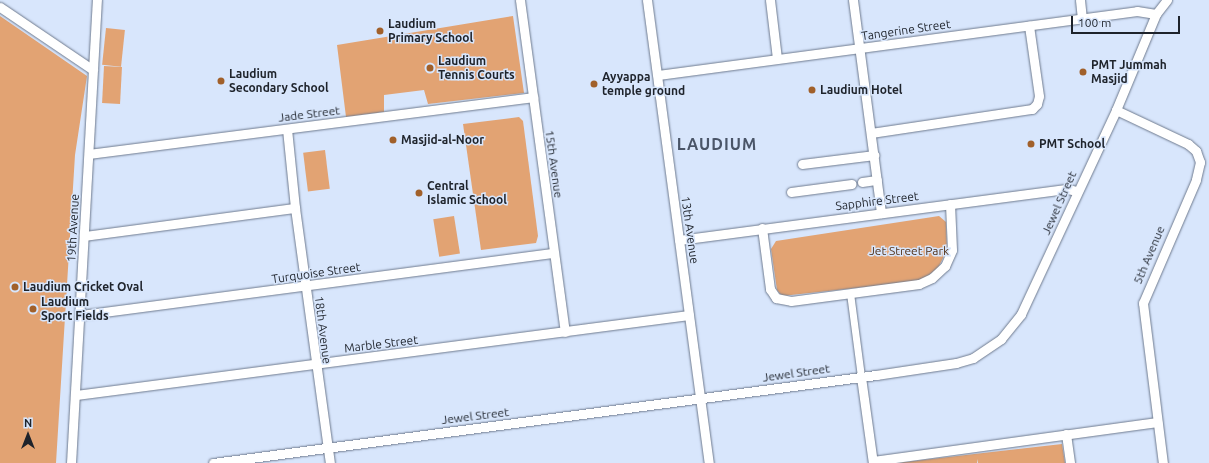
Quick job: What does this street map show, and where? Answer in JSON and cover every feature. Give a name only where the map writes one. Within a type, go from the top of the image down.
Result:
[{"type":"street","name":"19th Avenue","points":[[72,461],[97,0]]},
{"type":"street","name":"15th Avenue","points":[[520,0],[565,332]]},
{"type":"street","name":"13th Avenue","points":[[647,0],[709,463]]},
{"type":"street","points":[[770,0],[777,59]]},
{"type":"street","points":[[853,0],[881,213]]},
{"type":"street","points":[[1080,0],[1082,18]]},
{"type":"street","name":"Jewel Street","points":[[213,463],[700,399],[965,361],[1001,339],[1021,314],[1116,110],[1156,14],[1168,0]]},
{"type":"street","points":[[0,7],[93,70]]},
{"type":"street","name":"Tangerine Street","points":[[658,75],[1082,18],[1141,11],[1156,14]]},
{"type":"street","points":[[871,134],[1032,109],[1037,104],[1039,96],[1029,26]]},
{"type":"street","name":"Jade Street","points":[[89,154],[533,97]]},
{"type":"street","name":"5th Avenue","points":[[1116,110],[1188,144],[1196,152],[1200,162],[1196,180],[1144,300],[1157,422],[1163,463]]},
{"type":"street","name":"18th Avenue","points":[[287,129],[295,208],[330,463]]},
{"type":"street","points":[[802,164],[874,155]]},
{"type":"street","points":[[862,182],[877,180]]},
{"type":"street","points":[[791,192],[851,184]]},
{"type":"street","name":"Sapphire Street","points":[[679,240],[1068,189],[1078,191]]},
{"type":"street","points":[[762,228],[769,286],[776,298],[791,301],[919,284],[939,273],[948,260],[953,248],[950,204]]},
{"type":"street","points":[[84,236],[295,208]]},
{"type":"street","name":"Turquoise Street","points":[[80,315],[554,253]]},
{"type":"street","points":[[850,293],[873,462],[1157,422]]},
{"type":"street","name":"Marble Street","points":[[76,395],[689,315]]},
{"type":"street","points":[[1066,434],[1070,463]]},
{"type":"green space","name":"Laudium Sport Fields","points":[[0,16],[87,76],[75,155],[56,463],[0,463]]},
{"type":"green space","name":"Laudium Tennis Courts","points":[[513,16],[524,93],[428,104],[424,90],[384,95],[384,112],[346,117],[337,45]]},
{"type":"green space","points":[[106,28],[125,30],[121,67],[102,65]]},
{"type":"green space","points":[[104,66],[122,67],[120,104],[102,103]]},
{"type":"green space","points":[[519,117],[523,121],[538,236],[536,243],[481,250],[463,124]]},
{"type":"green space","points":[[325,150],[330,189],[308,191],[303,153]]},
{"type":"green space","points":[[454,216],[460,254],[439,257],[433,219]]},
{"type":"green space","name":"Jet Street Park","points":[[939,216],[946,222],[947,250],[938,268],[921,281],[782,296],[777,290],[771,249],[776,241]]},
{"type":"green space","points":[[1062,444],[1065,463],[978,463],[977,459],[977,463],[896,463]]},
{"type":"place","name":"Laudium Primary School","points":[[380,31]]},
{"type":"place","name":"Laudium Tennis Courts","points":[[430,68]]},
{"type":"place","name":"PMT Jummah Masjid","points":[[1083,72]]},
{"type":"place","name":"Laudium Secondary School","points":[[221,81]]},
{"type":"place","name":"Ayyappa temple ground","points":[[594,84]]},
{"type":"place","name":"Laudium Hotel","points":[[812,90]]},
{"type":"place","name":"Masjid-al-Noor","points":[[393,140]]},
{"type":"place","name":"PMT School","points":[[1031,144]]},
{"type":"place","name":"Central Islamic School","points":[[419,193]]},
{"type":"place","name":"Laudium Cricket Oval","points":[[15,287]]},
{"type":"place","name":"Laudium Sport Fields","points":[[33,309]]},
{"type":"district","name":"LAUDIUM","points":[[717,144]]}]
